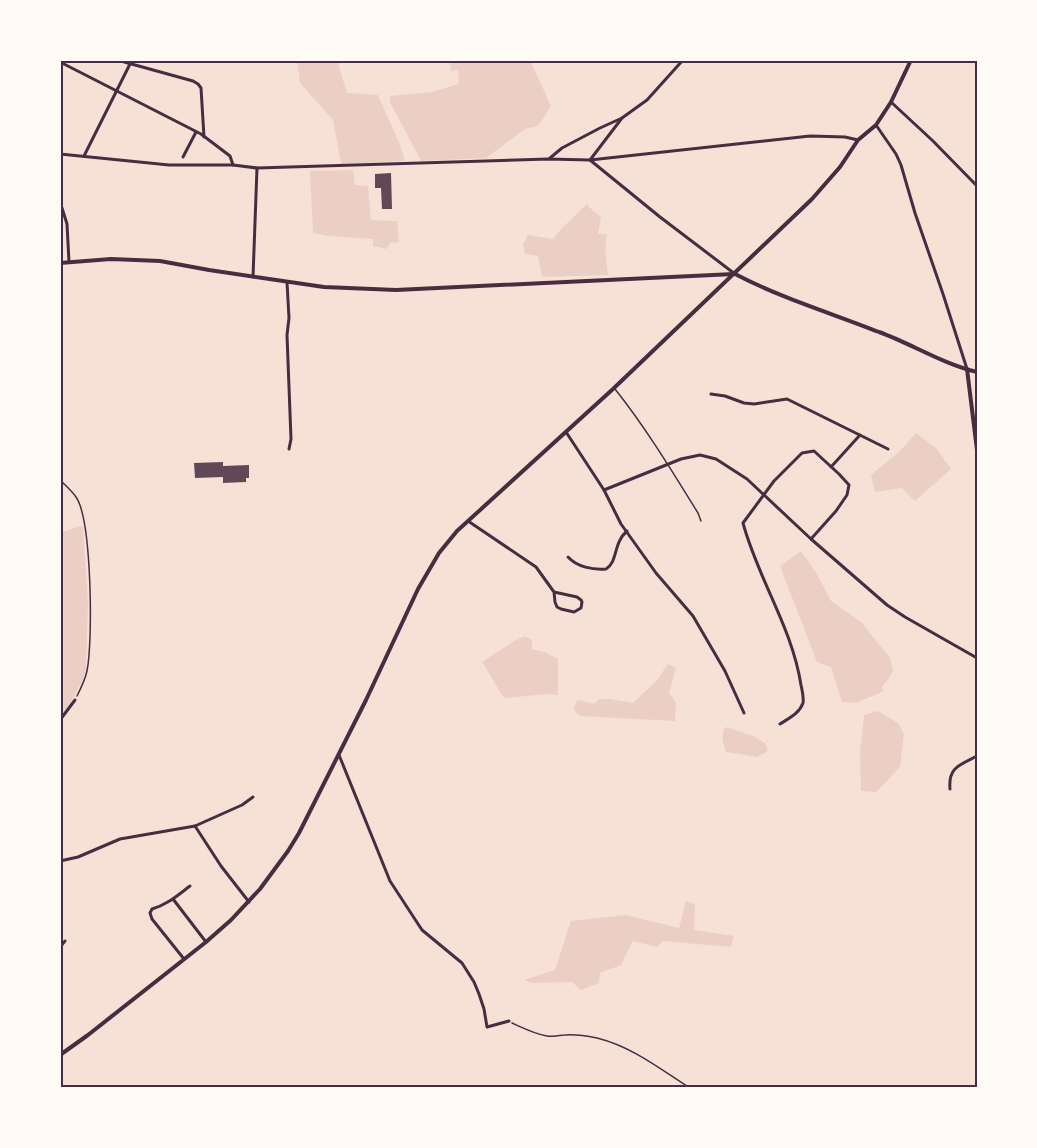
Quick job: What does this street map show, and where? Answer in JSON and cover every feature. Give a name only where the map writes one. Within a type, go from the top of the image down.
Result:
[{"type":"street","points":[[117,60],[198,84],[201,91],[204,137]]},
{"type":"street","points":[[548,159],[562,148],[622,118],[647,99],[683,60]]},
{"type":"street","points":[[60,1054],[88,1035],[206,942],[249,902],[299,833],[366,700],[418,589],[439,553],[457,531],[615,387],[812,199],[840,167],[858,140],[876,125],[891,102],[911,60]]},
{"type":"street","points":[[60,63],[196,132],[230,156],[233,165]]},
{"type":"street","points":[[84,156],[130,64]]},
{"type":"street","points":[[891,102],[977,186]]},
{"type":"street","points":[[590,160],[622,118]]},
{"type":"street","points":[[876,125],[901,165],[967,369],[977,450]]},
{"type":"street","points":[[183,157],[196,132]]},
{"type":"street","points":[[60,154],[169,165],[233,165],[257,168],[548,159],[590,160],[810,136],[845,137],[858,140]]},
{"type":"street","points":[[590,160],[735,274],[781,295],[882,332],[947,362],[977,372]]},
{"type":"street","points":[[252,277],[257,168]]},
{"type":"street","points":[[60,208],[62,208],[67,224],[69,262]]},
{"type":"street","points":[[60,263],[111,259],[160,261],[324,287],[396,290],[735,274]]},
{"type":"street","points":[[287,282],[291,439],[289,449]]},
{"type":"street","points":[[711,394],[754,404],[788,399],[888,449]]},
{"type":"street","points":[[566,432],[604,490],[621,524],[656,573],[693,616],[725,671],[744,713]]},
{"type":"street","points":[[831,467],[860,435]]},
{"type":"street","points":[[780,724],[797,714],[804,701],[799,671],[789,635],[743,524],[763,495],[802,453],[814,451],[849,485],[848,495],[811,539]]},
{"type":"street","points":[[604,490],[681,459],[700,455],[716,459],[747,479],[811,539],[894,611],[977,658]]},
{"type":"street","points":[[468,521],[536,567],[554,592],[555,602],[559,608],[574,612],[581,609],[582,602],[579,598],[554,592]]},
{"type":"street","points":[[568,557],[578,565],[606,569],[611,565],[619,540],[627,531]]},
{"type":"street","points":[[60,720],[75,700]]},
{"type":"street","points":[[338,753],[390,881],[422,930],[462,963],[479,994],[487,1027],[508,1021]]},
{"type":"street","points":[[950,789],[950,777],[954,769],[977,756]]},
{"type":"street","points":[[60,861],[78,857],[120,839],[195,826],[242,805],[253,797]]},
{"type":"street","points":[[195,826],[221,866],[249,902]]},
{"type":"street","points":[[184,959],[152,919],[150,913],[152,909],[160,907],[190,886]]},
{"type":"street","points":[[173,899],[206,942]]},
{"type":"street","points":[[60,947],[66,941]]},
{"type":"lane","points":[[615,387],[648,434],[701,521]]},
{"type":"path","points":[[60,480],[77,497],[80,506],[86,538],[91,604],[86,678],[75,700]]},
{"type":"path","points":[[508,1021],[524,1029],[549,1036],[584,1035],[619,1045],[638,1054],[690,1088]]},
{"type":"shaded area","points":[[297,60],[337,60],[347,93],[378,95],[405,161],[341,164],[333,120],[300,83]]},
{"type":"shaded area","points":[[449,60],[530,60],[551,106],[538,126],[525,129],[486,158],[421,161],[390,102],[390,96],[432,92],[459,84],[458,70],[451,71]]},
{"type":"shaded area","points":[[353,170],[355,185],[368,186],[371,220],[397,221],[399,242],[390,243],[387,249],[373,246],[373,239],[313,233],[310,171]]},
{"type":"shaded area","points":[[587,204],[601,217],[598,234],[607,234],[605,249],[608,275],[542,277],[538,256],[525,254],[523,244],[528,235],[553,239]]},
{"type":"shaded area","points":[[916,433],[936,448],[951,469],[915,501],[902,488],[875,492],[871,475],[899,452]]},
{"type":"shaded area","points":[[83,527],[88,602],[86,669],[70,704],[60,717],[60,533]]},
{"type":"shaded area","points":[[801,551],[817,574],[831,601],[861,622],[890,658],[893,670],[882,687],[884,691],[856,703],[842,702],[831,667],[817,662],[780,566]]},
{"type":"shaded area","points":[[525,636],[532,640],[532,649],[558,659],[558,695],[504,698],[482,662]]},
{"type":"shaded area","points":[[668,664],[676,668],[669,693],[676,703],[675,721],[581,716],[576,713],[574,707],[578,700],[594,704],[599,699],[633,703],[657,680]]},
{"type":"shaded area","points":[[878,711],[899,724],[904,735],[900,767],[876,792],[861,791],[860,753],[864,715]]},
{"type":"shaded area","points":[[726,727],[761,740],[767,747],[767,752],[757,757],[726,752],[722,736]]},
{"type":"shaded area","points":[[686,901],[695,904],[694,930],[734,936],[731,947],[663,941],[657,947],[633,941],[621,965],[600,973],[599,983],[581,990],[572,982],[531,983],[524,980],[555,970],[571,921],[626,915],[679,928]]},
{"type":"building","points":[[391,173],[392,209],[382,209],[381,188],[375,188],[375,174]]},
{"type":"building","points":[[223,462],[223,466],[249,465],[249,478],[246,478],[246,482],[223,483],[223,477],[195,478],[194,463]]}]
